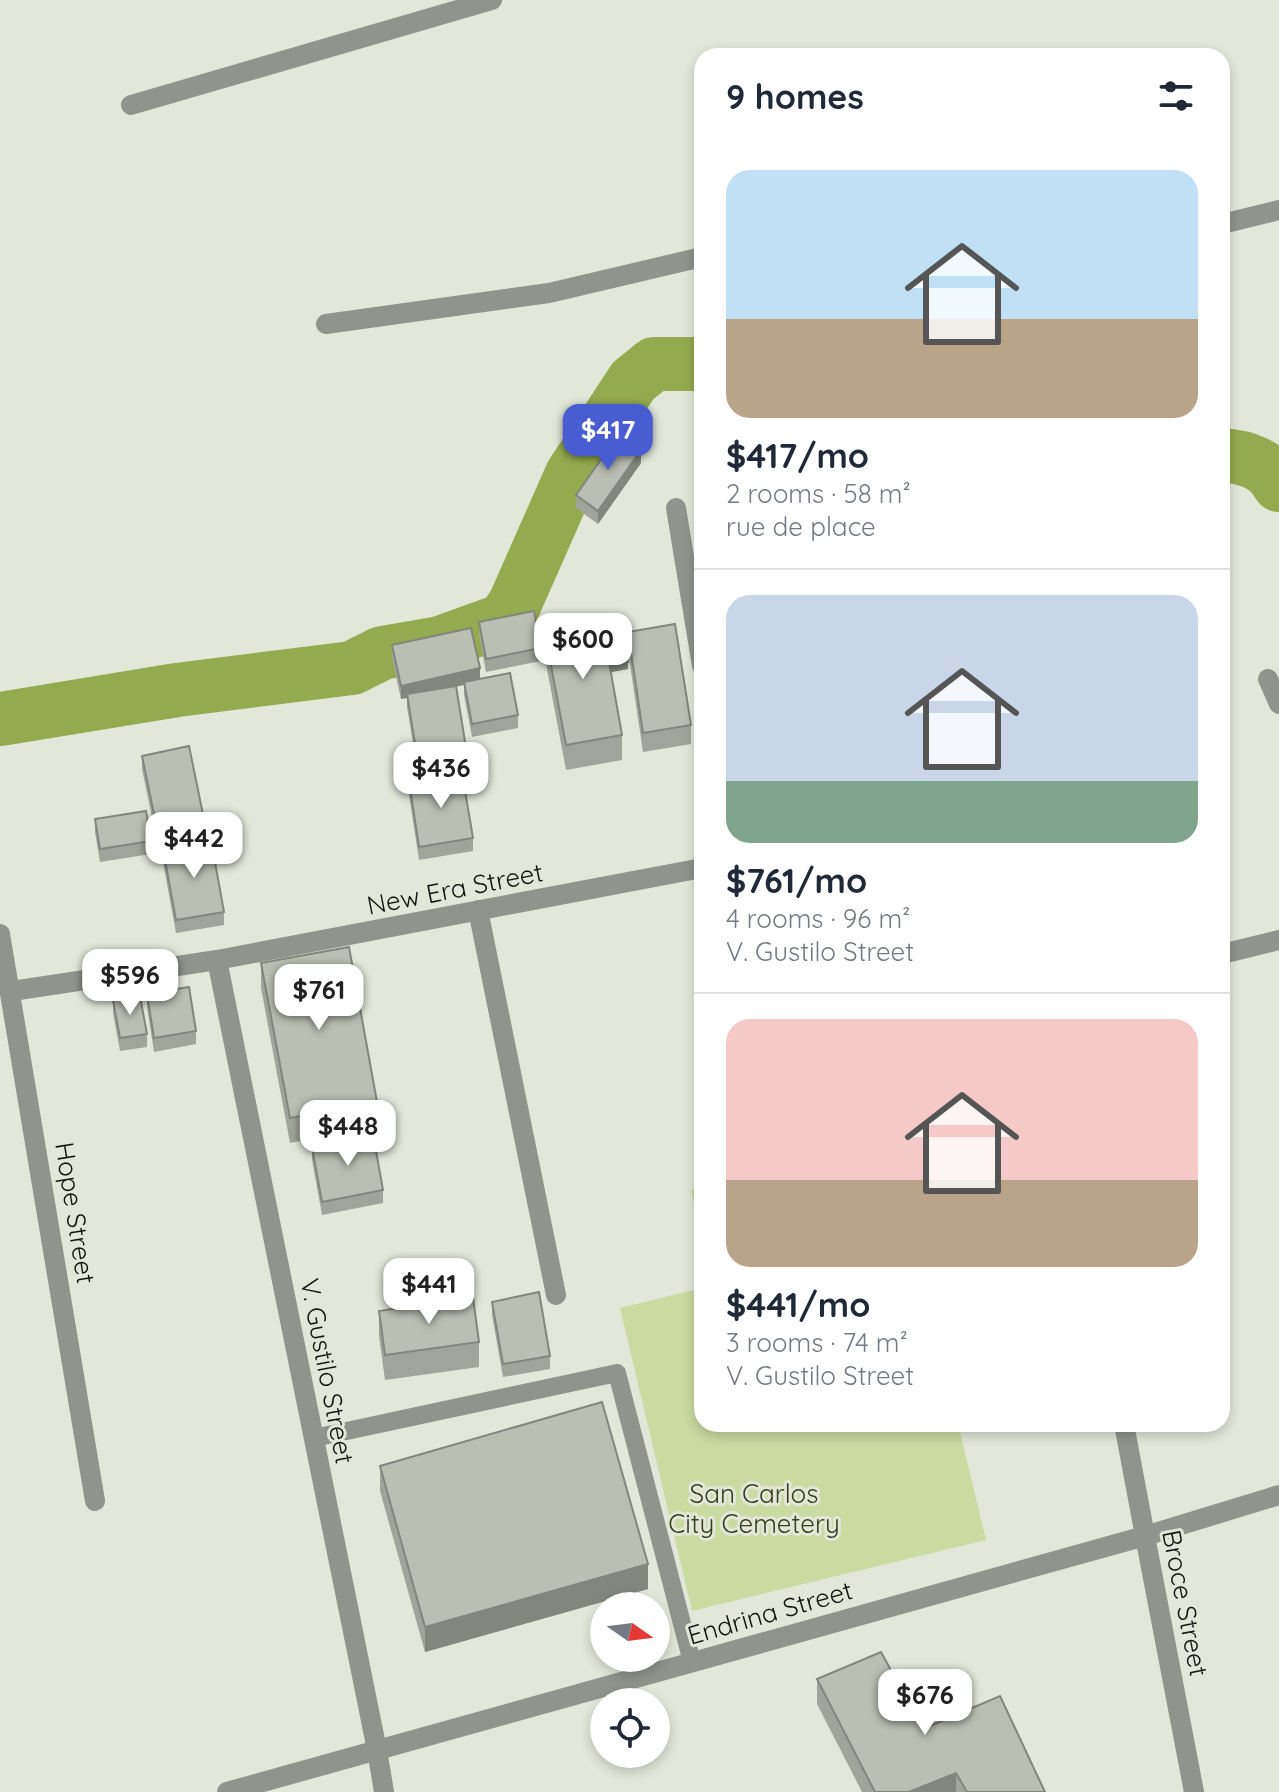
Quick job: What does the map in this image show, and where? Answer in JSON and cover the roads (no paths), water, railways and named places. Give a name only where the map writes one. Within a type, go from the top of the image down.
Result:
[{"type":"street","points":[[131,105],[492,0]]},
{"type":"street","points":[[1230,222],[1279,210]]},
{"type":"street","points":[[326,324],[549,293],[694,259]]},
{"type":"street","points":[[676,508],[694,617]]},
{"type":"street","points":[[1268,679],[1279,704]]},
{"type":"street","name":"New Era Street","points":[[12,991],[217,960],[694,870]]},
{"type":"street","points":[[478,910],[556,1295]]},
{"type":"street","name":"Hope Street","points":[[0,934],[12,991],[95,1501]]},
{"type":"street","points":[[1230,952],[1279,940]]},
{"type":"street","name":"V. Gustilo Street","points":[[217,960],[384,1792]]},
{"type":"street","name":"Broce Street","points":[[1126,1432],[1194,1792]]},
{"type":"street","name":"Endrina Street","points":[[227,1792],[1145,1536],[1279,1495]]},
{"type":"lane","points":[[314,1438],[617,1373],[692,1662]]},
{"type":"waterway","points":[[0,719],[177,690],[352,668],[382,653],[440,643],[504,620],[515,603],[572,474],[633,381],[654,364],[694,364]]},
{"type":"waterway","points":[[1230,456],[1262,466],[1279,485]]},
{"type":"park label","name":"San Carlos City Cemetery","points":[[754,1509]]}]
